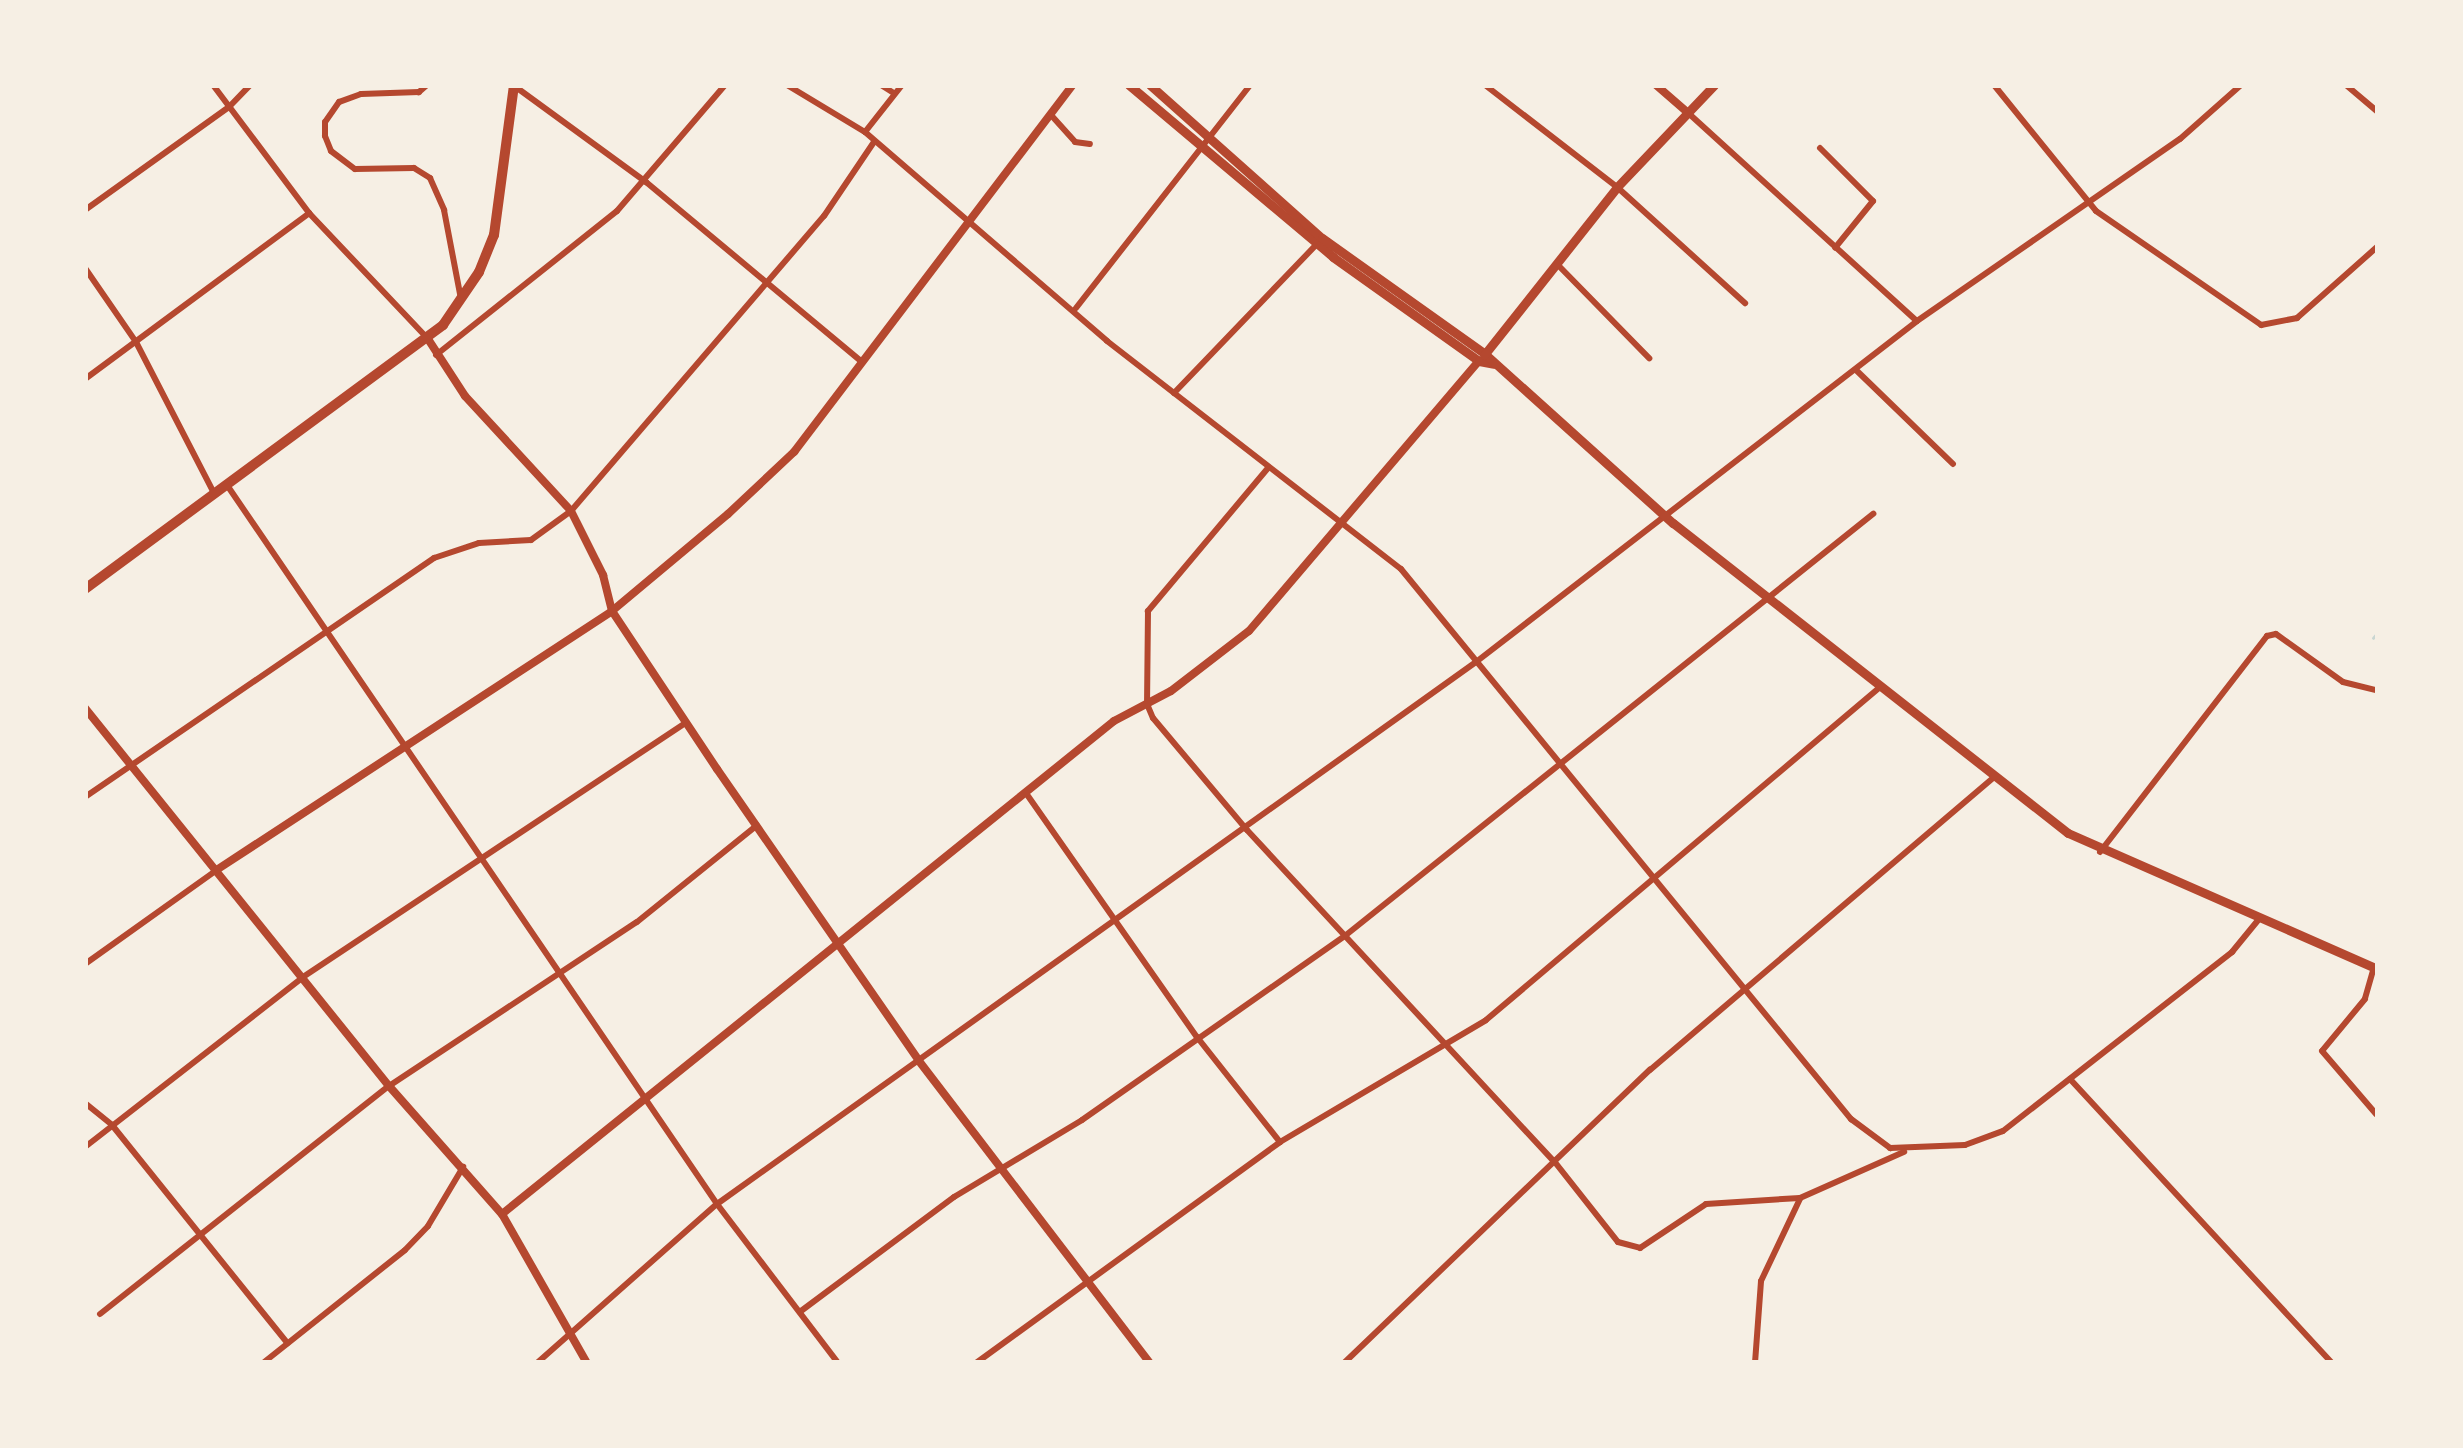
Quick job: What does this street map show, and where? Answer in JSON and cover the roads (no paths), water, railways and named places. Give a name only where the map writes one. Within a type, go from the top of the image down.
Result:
[{"type":"main road","points":[[85,589],[428,340],[461,300],[494,235],[513,85]]},
{"type":"main road","points":[[1128,85],[1320,241],[1494,364],[1668,518],[1994,778],[2100,852],[2376,968]]},
{"type":"main road","points":[[1150,85],[1210,135],[1320,241]]},
{"type":"main road","points":[[1482,358],[1618,187],[1714,85]]},
{"type":"street","points":[[213,85],[309,213],[428,340],[436,355],[570,511],[603,575],[612,611],[686,723],[919,1060],[1084,1282],[1150,1363]]},
{"type":"street","points":[[85,210],[229,108],[250,85]]},
{"type":"street","points":[[427,85],[419,92],[361,94],[339,102],[325,122],[325,136],[331,152],[355,169],[414,168],[430,178],[444,210],[461,300]]},
{"type":"street","points":[[513,85],[646,182],[766,278],[862,362]]},
{"type":"street","points":[[436,355],[646,182],[726,85]]},
{"type":"street","points":[[786,85],[864,132],[1174,393],[1401,570],[1653,880],[1747,988],[1850,1119],[1906,1152]]},
{"type":"street","points":[[864,132],[899,88],[881,85]]},
{"type":"street","points":[[85,964],[405,743],[612,611],[794,452],[1073,85]]},
{"type":"street","points":[[1076,308],[1250,85]]},
{"type":"street","points":[[1486,85],[1618,187],[1745,303]]},
{"type":"street","points":[[1656,85],[1918,321]]},
{"type":"street","points":[[1994,85],[2088,200],[2261,325],[2297,318],[2378,246]]},
{"type":"street","points":[[537,1363],[717,1204],[1247,830],[1476,662],[1668,518],[1918,321],[2180,139],[2241,85]]},
{"type":"street","points":[[2346,85],[2378,112]]},
{"type":"street","points":[[1052,114],[1076,142],[1090,144]]},
{"type":"street","points":[[85,796],[453,548],[531,540],[570,511],[766,278],[824,216],[874,142]]},
{"type":"street","points":[[1820,148],[1873,200],[1835,248]]},
{"type":"street","points":[[85,379],[309,213]]},
{"type":"street","points":[[1174,393],[1320,241]]},
{"type":"street","points":[[1556,264],[1648,358]]},
{"type":"street","points":[[85,268],[136,342],[216,496]]},
{"type":"street","points":[[502,1214],[1028,796],[1114,722],[1147,704],[1250,632],[1482,358]]},
{"type":"street","points":[[1856,370],[1953,464]]},
{"type":"street","points":[[1268,468],[1148,611],[1147,704],[1247,830],[1554,1161],[1628,1249],[1640,1248],[1692,1207],[1800,1198],[1906,1152],[1986,1140],[2232,952],[2259,919]]},
{"type":"street","points":[[229,488],[717,1204],[838,1363]]},
{"type":"street","points":[[800,1311],[999,1169],[1082,1120],[1346,935],[1563,767],[1872,514]]},
{"type":"street","points":[[2100,852],[2266,636],[2276,634],[2343,682],[2378,691]]},
{"type":"street","points":[[976,1363],[1280,1142],[1447,1049],[1880,688]]},
{"type":"street","points":[[85,708],[389,1086],[502,1214],[588,1363]]},
{"type":"street","points":[[85,1147],[303,977],[686,723]]},
{"type":"street","points":[[1344,1363],[1554,1161],[1747,988],[1994,778]]},
{"type":"street","points":[[1028,796],[1197,1036],[1280,1142]]},
{"type":"street","points":[[100,1314],[199,1230],[389,1086],[636,922],[757,825]]},
{"type":"street","points":[[2376,968],[2365,999],[2322,1051],[2376,1114]]},
{"type":"street","points":[[2070,1079],[2332,1363]]},
{"type":"street","points":[[85,1103],[112,1125],[287,1343]]},
{"type":"street","points":[[264,1363],[404,1250],[428,1226],[463,1167]]},
{"type":"street","points":[[1754,1363],[1760,1281],[1800,1198]]},
{"type":"waterway","points":[[2373,638],[2378,632]]}]
